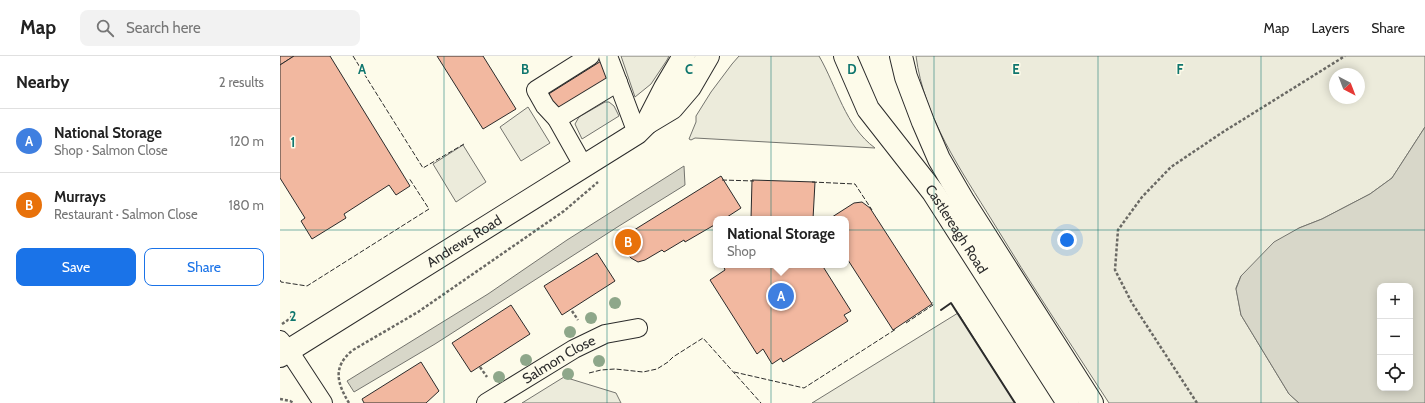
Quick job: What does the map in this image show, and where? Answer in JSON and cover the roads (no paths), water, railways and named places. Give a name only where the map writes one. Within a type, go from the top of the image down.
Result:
[{"type":"main road","points":[[642,128],[684,56]]},
{"type":"main road","name":"Andrews Road","points":[[283,349],[592,173],[642,128],[672,108],[690,87],[708,56]]},
{"type":"main road","name":"Castlereagh Road","points":[[845,56],[868,109],[933,192],[1068,403]]},
{"type":"main road","name":"Castlereagh Road","points":[[901,56],[906,77],[920,116],[939,159],[964,202],[1092,403]]},
{"type":"street","points":[[590,56],[536,90],[545,106],[557,119],[592,173]]},
{"type":"street","points":[[608,56],[618,82],[642,128]]},
{"type":"street","points":[[557,119],[618,82]]},
{"type":"street","name":"Salmon Close","points":[[486,403],[574,349],[605,334],[638,328]]},
{"type":"street","points":[[283,349],[323,403]]},
{"type":"place","name":"Murrays","points":[[628,242]]},
{"type":"place","name":"National Storage","points":[[781,296]]}]
